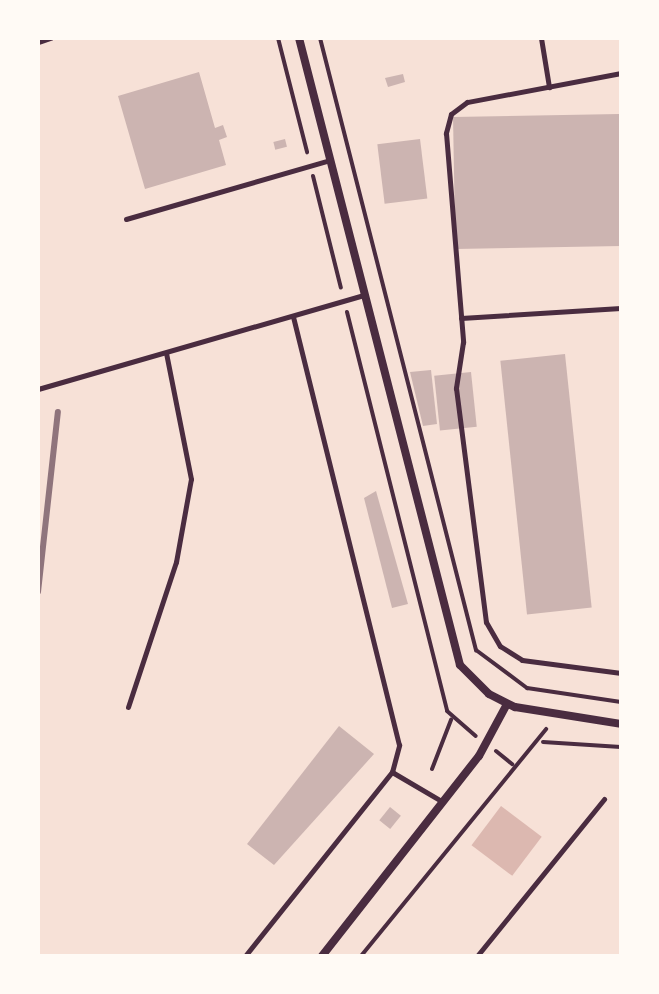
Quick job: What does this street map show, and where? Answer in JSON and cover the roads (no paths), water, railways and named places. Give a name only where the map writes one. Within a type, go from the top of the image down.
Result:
[{"type":"street","points":[[299,38],[454,651],[478,685],[507,704],[621,724]]},
{"type":"street","points":[[322,956],[487,745],[507,704]]},
{"type":"lane","points":[[38,41],[50,38]]},
{"type":"lane","points":[[541,38],[549,87]]},
{"type":"lane","points":[[621,73],[467,102],[448,119],[461,318],[456,388],[490,632],[522,660],[621,673]]},
{"type":"lane","points":[[126,219],[330,160]]},
{"type":"lane","points":[[38,389],[364,295]]},
{"type":"lane","points":[[461,318],[621,308]]},
{"type":"lane","points":[[245,956],[392,772],[397,733],[293,316]]},
{"type":"lane","points":[[128,707],[176,562],[191,479],[166,353]]},
{"type":"lane","points":[[392,772],[444,803]]},
{"type":"lane","points":[[477,956],[604,799]]},
{"type":"railway","points":[[38,592],[58,412]]}]
